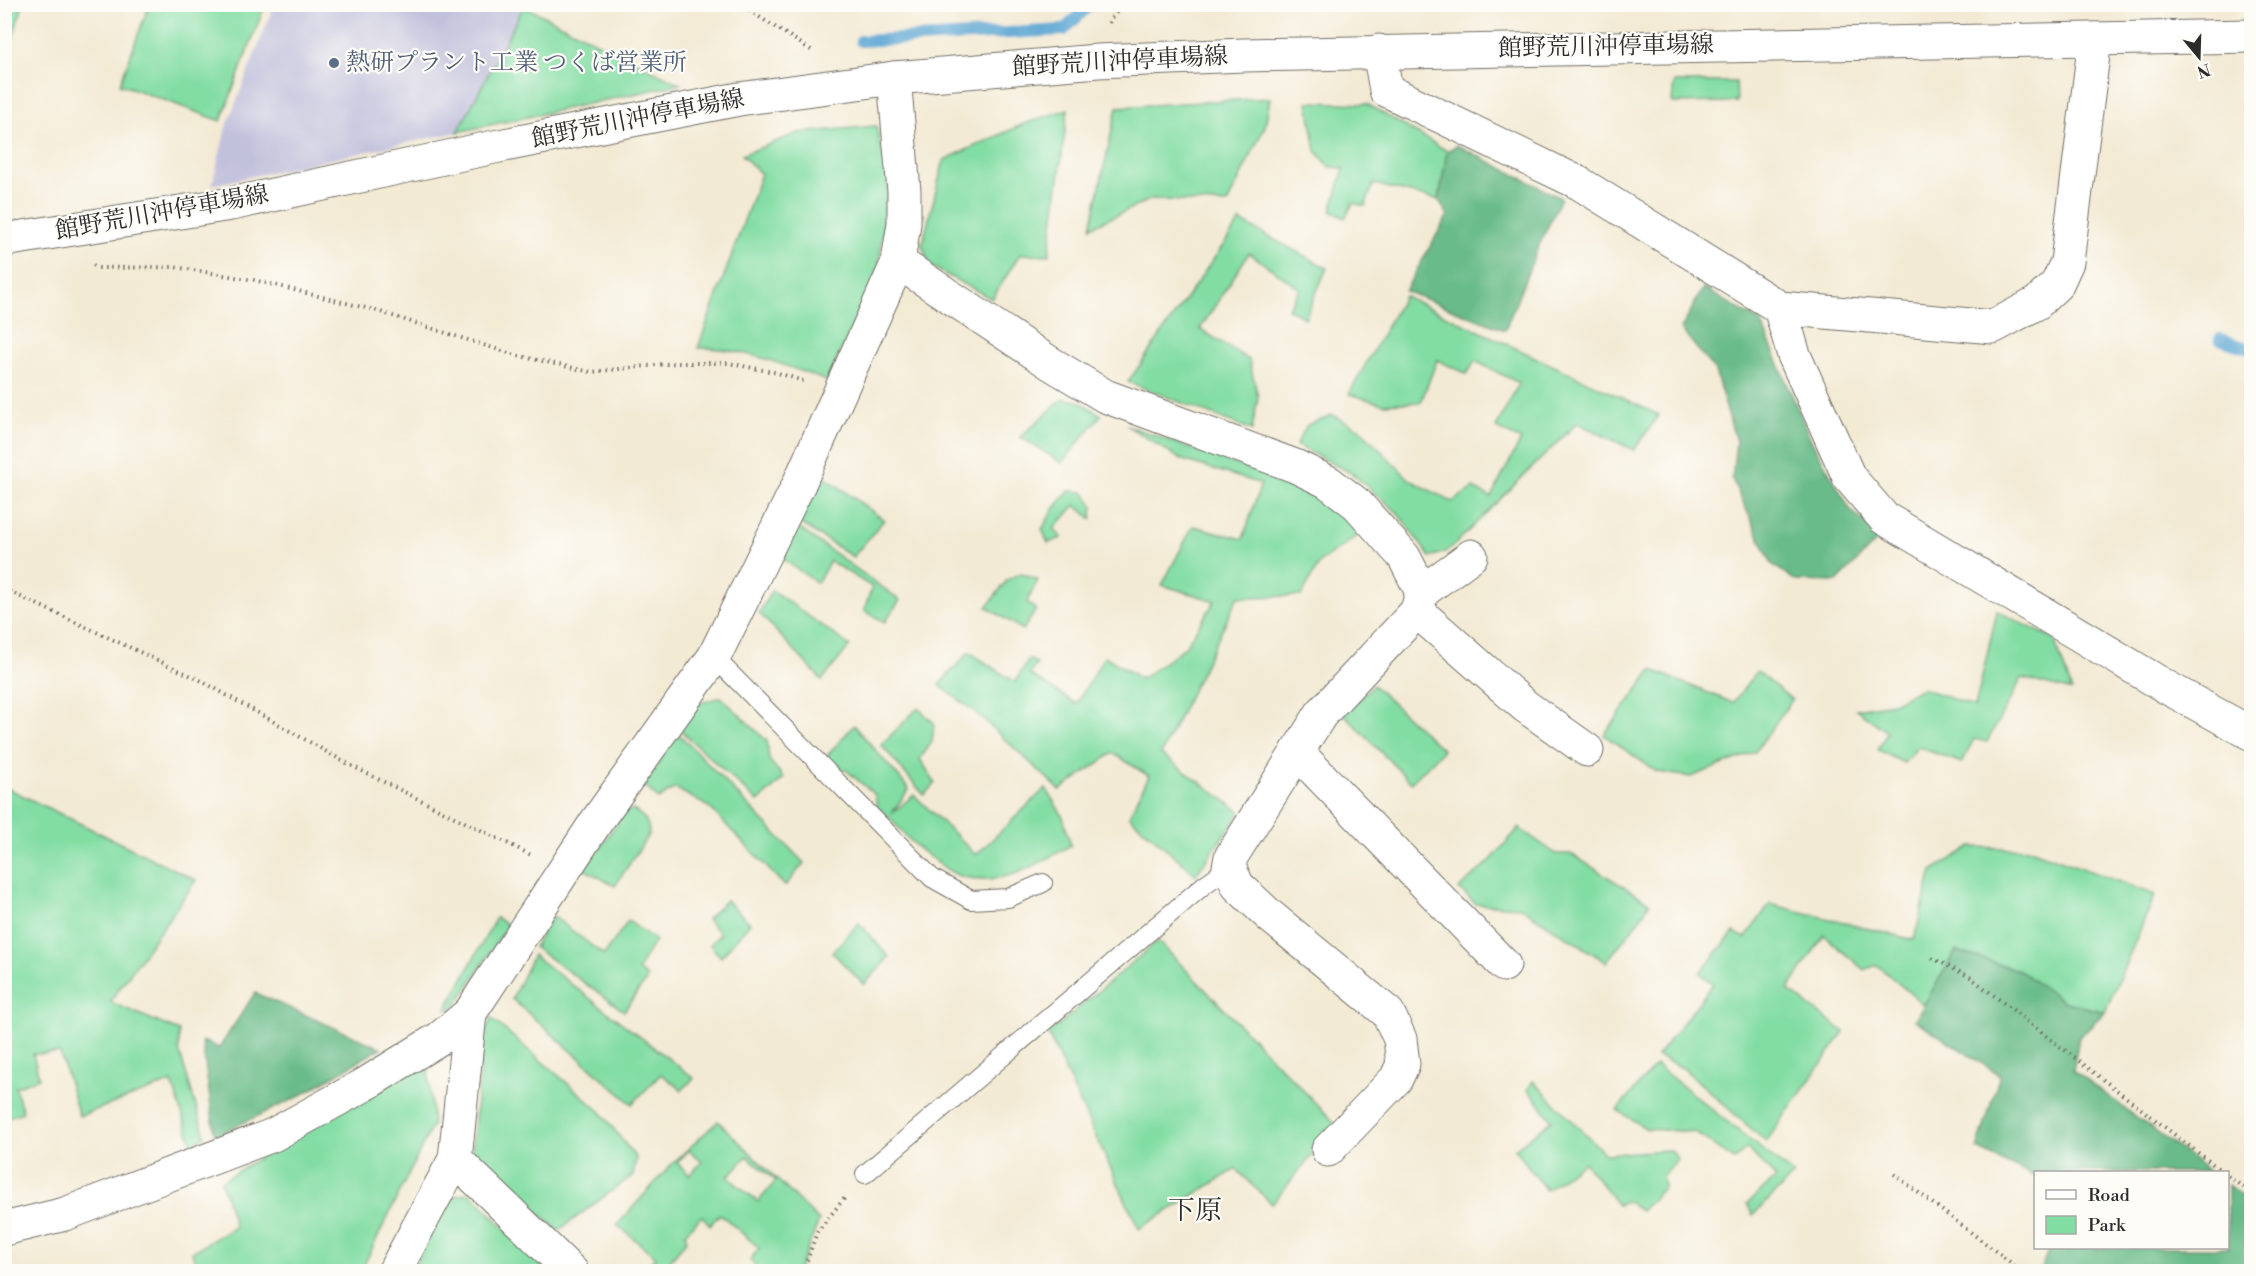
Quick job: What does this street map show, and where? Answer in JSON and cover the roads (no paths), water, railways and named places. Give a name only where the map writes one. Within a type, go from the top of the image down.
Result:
[{"type":"street","name":"館野荒川沖停車場線","points":[[4,240],[231,204],[517,142],[739,99],[894,78],[1098,61],[1379,51],[2252,36]]},
{"type":"street","points":[[1379,51],[1386,90],[1579,183],[1780,308],[1993,327],[2037,303],[2057,284],[2067,262],[2095,39]]},
{"type":"street","points":[[4,1230],[65,1214],[273,1134],[441,1038],[470,1013],[596,822],[714,657],[798,486],[840,394],[898,262],[904,223],[904,191],[894,78]]},
{"type":"street","points":[[898,262],[1050,363],[1106,396],[1295,466],[1328,482],[1357,504],[1404,557],[1420,601],[1525,706],[1587,750]]},
{"type":"street","points":[[1780,308],[1794,355],[1850,477],[1884,518],[2168,688],[2252,734]]},
{"type":"street","points":[[1328,1150],[1396,1079],[1403,1064],[1400,1039],[1388,1012],[1270,916],[1238,886],[1229,867],[1231,857],[1321,714],[1402,630],[1420,601],[1471,556]]},
{"type":"street","points":[[1297,752],[1504,965]]},
{"type":"street","points":[[393,1272],[455,1159],[470,1013]]},
{"type":"street","points":[[455,1159],[572,1272]]},
{"type":"lane","points":[[714,657],[932,878],[971,900],[1008,898],[1043,883]]},
{"type":"lane","points":[[865,1174],[1204,885],[1229,867]]},
{"type":"waterway","points":[[861,41],[1064,30],[1090,4]]},
{"type":"waterway","points":[[2220,339],[2252,350]]},
{"type":"place","name":"熱研プラント工業 つくば営業所","points":[[334,63]]},
{"type":"district","name":"下原","points":[[1195,1211]]}]
